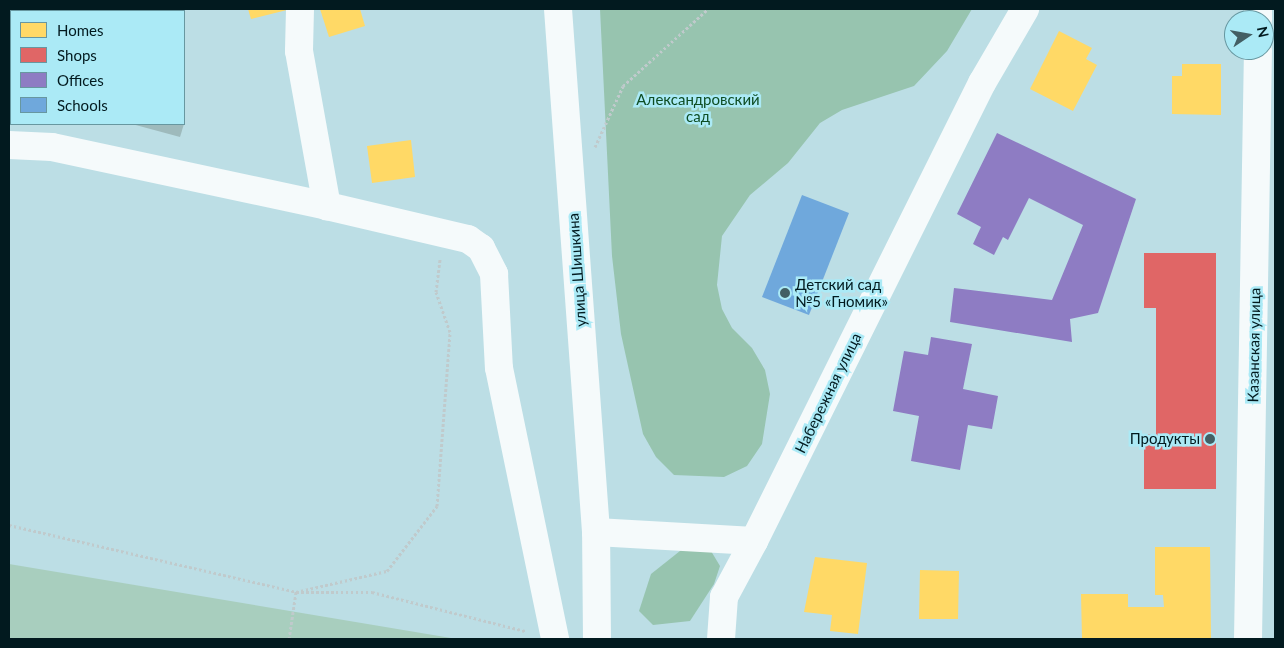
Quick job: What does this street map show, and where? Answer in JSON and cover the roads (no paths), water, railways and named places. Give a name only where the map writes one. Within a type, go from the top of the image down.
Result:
[{"type":"street","points":[[300,9],[300,51],[327,206]]},
{"type":"street","name":"улица Шишкина","points":[[558,9],[596,532]]},
{"type":"street","name":"Набережная улица","points":[[721,639],[724,596],[754,541],[982,83],[1025,9]]},
{"type":"street","name":"Казанская улица","points":[[1248,639],[1258,60]]},
{"type":"street","points":[[9,145],[52,147],[327,206],[474,243],[488,258],[494,274],[499,368],[555,639]]},
{"type":"street","points":[[597,639],[596,532],[754,541]]},
{"type":"place","name":"Детский сад №5 «Гномик»","points":[[785,293]]},
{"type":"place","name":"Продукты","points":[[1210,439]]},
{"type":"park label","name":"Александровский сад","points":[[698,108]]}]
